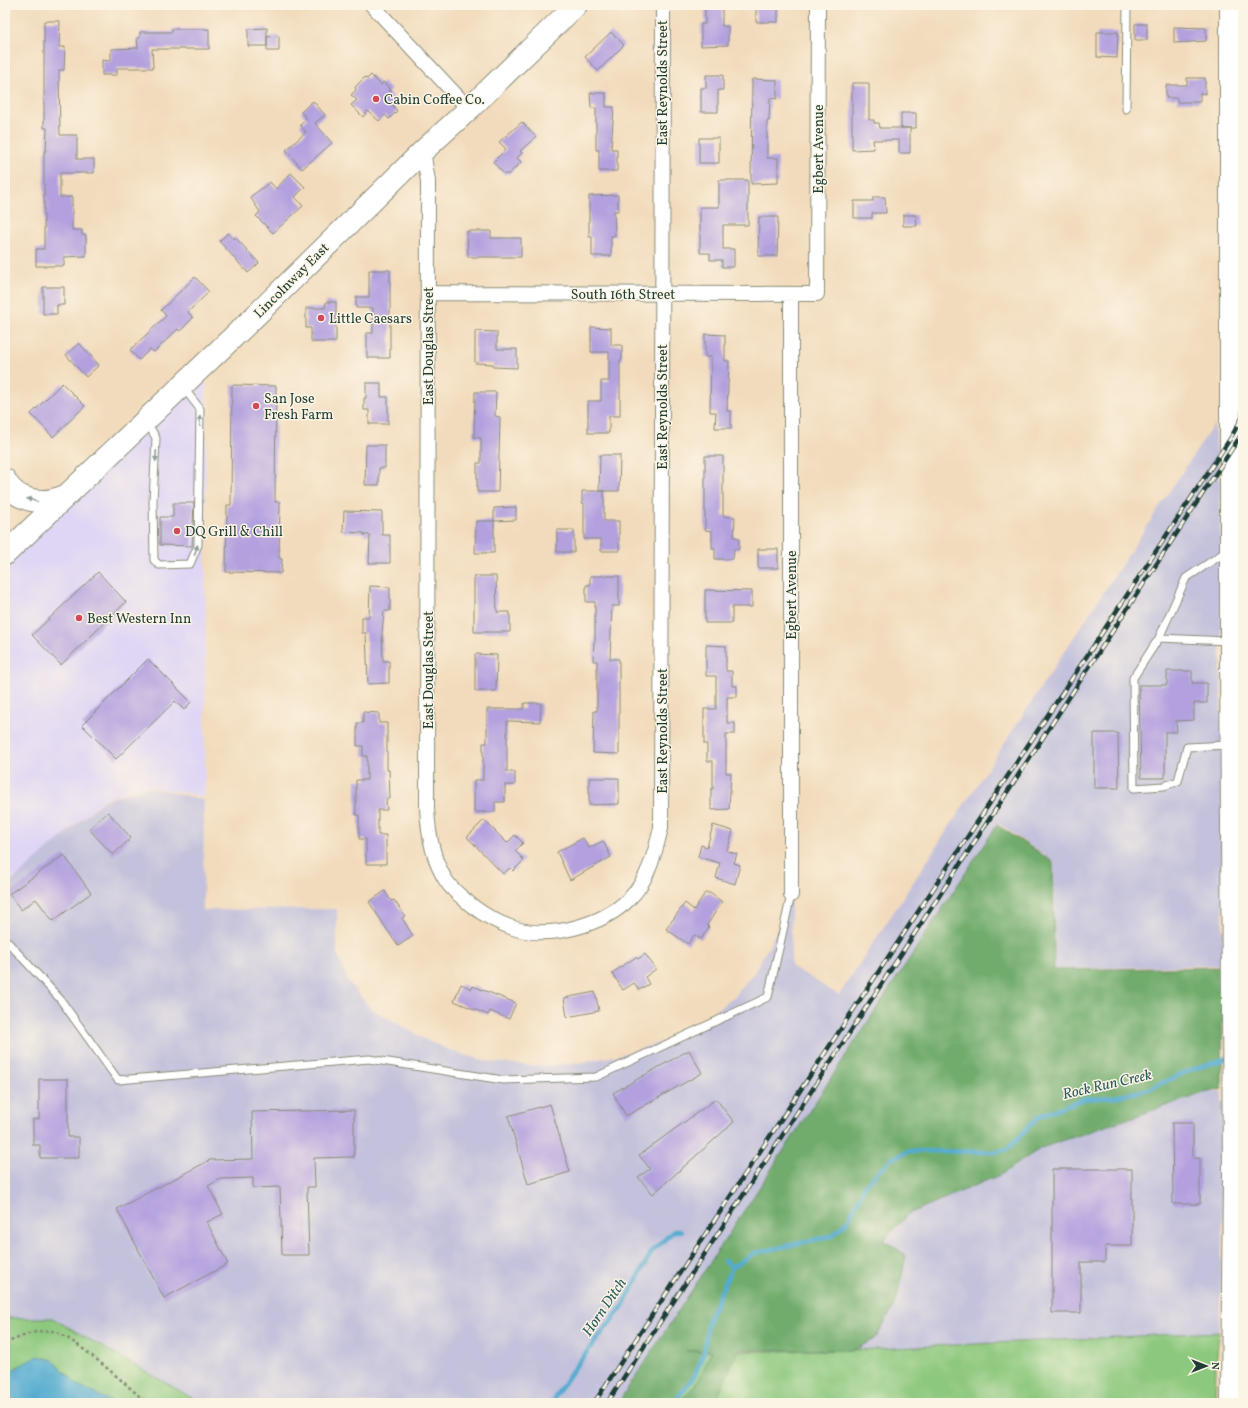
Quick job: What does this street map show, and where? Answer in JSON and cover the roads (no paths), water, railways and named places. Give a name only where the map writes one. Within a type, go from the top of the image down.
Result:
[{"type":"main road","name":"Lincolnway East","points":[[5,554],[576,5]]},
{"type":"main road","points":[[5,480],[9,487],[28,499],[47,502],[65,496]]},
{"type":"street","points":[[372,5],[469,109]]},
{"type":"street","name":"East Reynolds Street","points":[[662,5],[662,810]]},
{"type":"street","name":"Egbert Avenue","points":[[817,294],[818,5]]},
{"type":"street","points":[[1230,5],[1234,135],[1230,549],[1234,646],[1231,745],[1233,1087],[1238,1177],[1231,1403]]},
{"type":"street","name":"East Douglas Street","points":[[423,151],[428,181],[427,807],[431,845],[438,866],[448,883],[463,898],[497,922],[515,929],[536,932],[576,928],[595,922],[613,912],[630,899],[642,882],[651,864],[661,828],[662,810]]},
{"type":"street","name":"South 16th Street","points":[[428,293],[817,294]]},
{"type":"street","name":"Egbert Avenue","points":[[791,294],[791,895]]},
{"type":"lane","points":[[1126,109],[1127,5]]},
{"type":"lane","points":[[146,420],[156,438],[153,502],[154,560],[159,565],[190,564],[198,545],[200,409],[182,385]]},
{"type":"lane","points":[[1230,549],[1186,578],[1159,638],[1133,678],[1134,788],[1164,786],[1178,781],[1187,747],[1231,745]]},
{"type":"lane","points":[[1159,638],[1234,646]]},
{"type":"lane","points":[[5,939],[60,999],[118,1080],[369,1059],[503,1080],[596,1077],[768,997],[791,895]]},
{"type":"water","points":[[38,1356],[53,1360],[78,1385],[114,1403],[5,1403],[5,1374]]},
{"type":"waterway","name":"Rock Run Creek","points":[[668,1403],[679,1396],[695,1375],[704,1352],[708,1321],[732,1267],[755,1253],[832,1236],[848,1221],[865,1185],[891,1159],[909,1151],[996,1152],[1008,1149],[1037,1118],[1056,1109],[1084,1099],[1114,1097],[1149,1089],[1193,1069],[1228,1058]]},
{"type":"waterway","name":"Horn Ditch","points":[[551,1403],[575,1367],[623,1306],[652,1251],[674,1231],[681,1231]]},
{"type":"waterway","points":[[724,1261],[732,1267]]},
{"type":"railway","points":[[594,1403],[1230,439],[1243,416]]},
{"type":"railway","points":[[607,1403],[1243,432]]},
{"type":"place","name":"Cabin Coffee Co.","points":[[376,99]]},
{"type":"place","name":"Little Caesars","points":[[321,318]]},
{"type":"place","name":"San Jose Fresh Farm","points":[[256,406]]},
{"type":"place","name":"DQ Grill & Chill","points":[[177,531]]},
{"type":"place","name":"Best Western Inn","points":[[79,618]]}]
